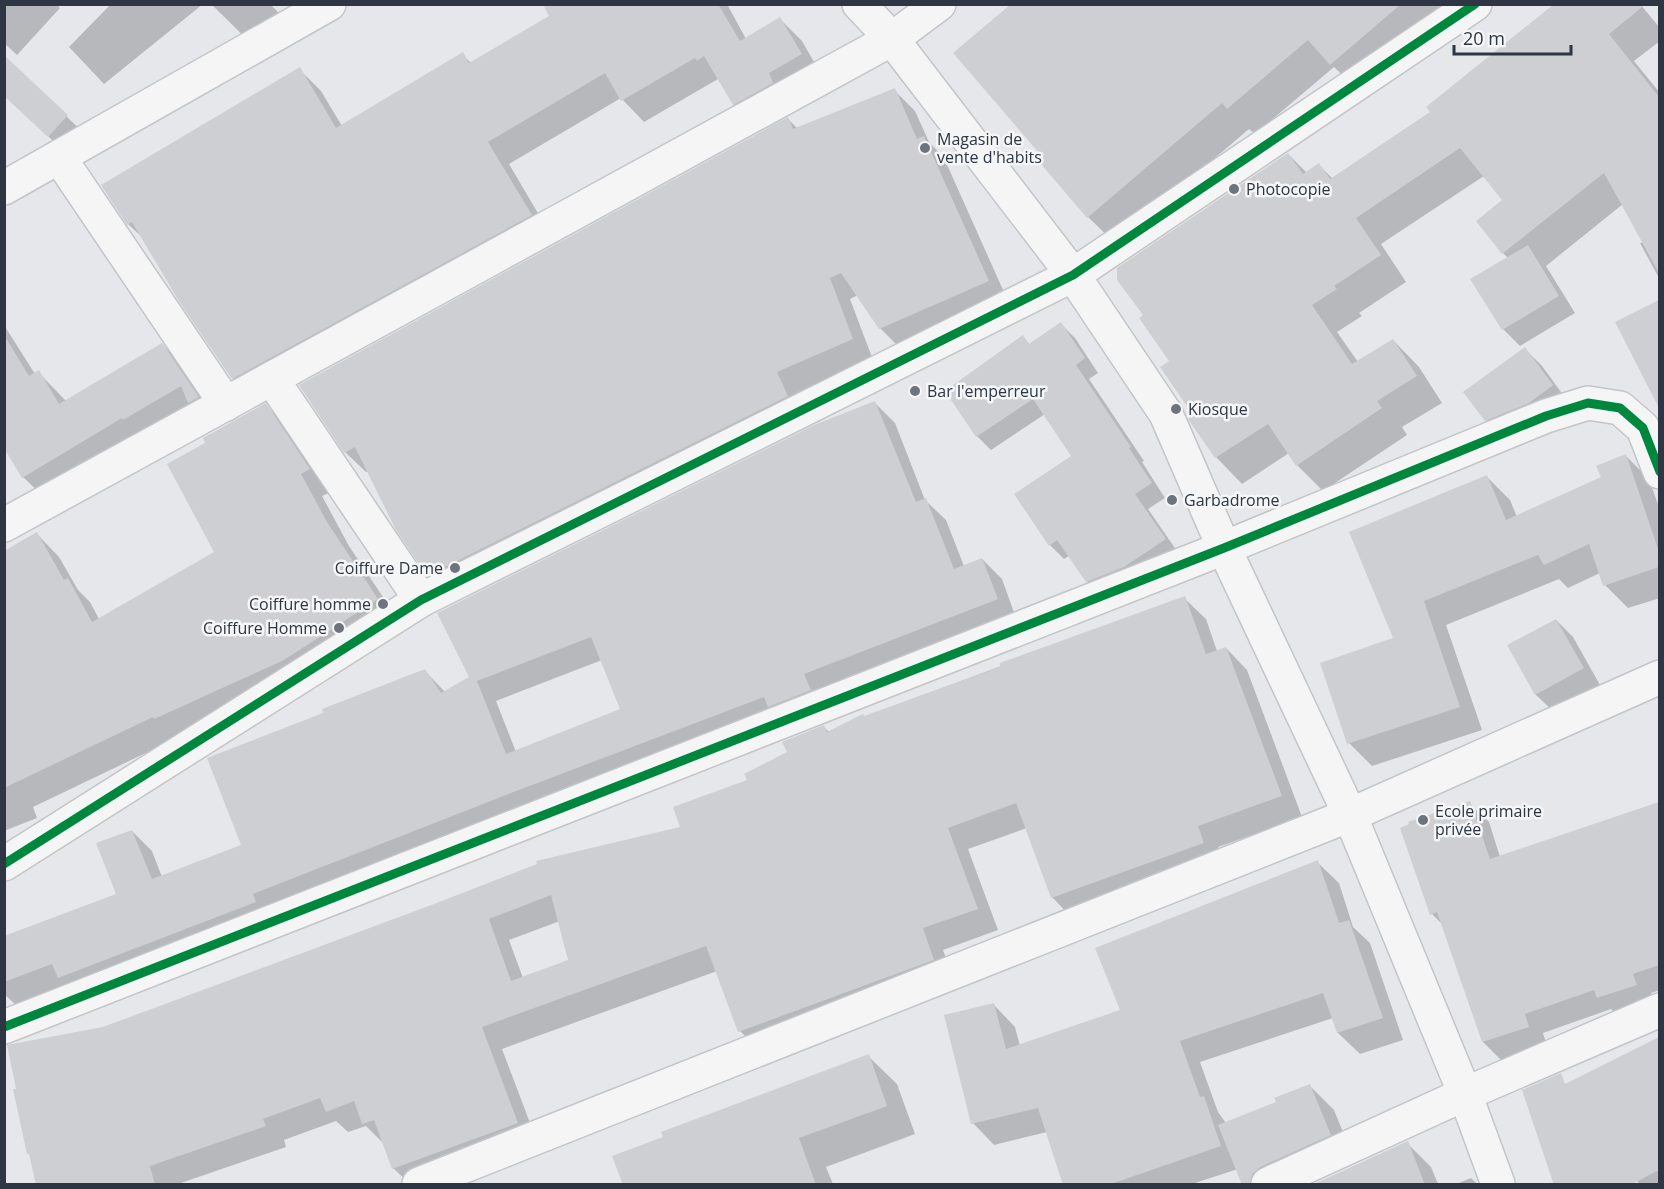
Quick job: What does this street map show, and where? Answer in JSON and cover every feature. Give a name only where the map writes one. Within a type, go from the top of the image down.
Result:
[{"type":"street","points":[[4,188],[328,4]]},
{"type":"street","points":[[859,4],[892,39],[1073,275],[1166,414],[1224,548],[1350,814],[1464,1094],[1498,1185]]},
{"type":"street","points":[[4,525],[892,39],[939,4]]},
{"type":"street","points":[[4,864],[421,600],[1073,275],[1475,4]]},
{"type":"street","points":[[59,157],[226,404]]},
{"type":"street","points":[[272,378],[421,600]]},
{"type":"street","points":[[4,1027],[1224,548],[1546,416],[1588,403],[1620,408],[1643,428],[1659,472]]},
{"type":"street","points":[[419,1185],[1350,814],[1659,677]]},
{"type":"street","points":[[1268,1185],[1464,1094],[1659,1010]]},
{"type":"building","points":[[543,4],[718,4],[740,41],[780,17],[802,54],[769,73],[773,83],[733,105],[704,56],[697,61],[695,58],[621,101],[605,73],[488,142],[532,215],[232,379],[180,303],[132,222],[127,225],[101,185],[300,67],[336,128],[463,52],[469,63],[549,16]]},
{"type":"building","points":[[1011,4],[1401,4],[1330,65],[1308,40],[1227,109],[1222,103],[1087,218],[1035,157],[1039,153],[953,53]]},
{"type":"building","points":[[1554,4],[1646,4],[1609,34],[1659,97],[1659,273],[1604,173],[1502,254],[1476,221],[1502,200],[1460,148],[1356,218],[1381,255],[1334,286],[1337,289],[1312,305],[1352,364],[1393,339],[1417,376],[1377,401],[1382,408],[1296,466],[1268,424],[1215,458],[1188,419],[1193,415],[1160,367],[1169,361],[1139,318],[1143,315],[1117,280],[1117,268],[1288,153],[1303,174],[1319,163],[1330,179],[1430,112],[1426,107]]},
{"type":"building","points":[[4,55],[68,115],[48,137],[4,96]]},
{"type":"building","points":[[895,88],[917,139],[924,136],[989,281],[879,329],[841,273],[830,278],[853,339],[777,372],[788,396],[427,576],[396,530],[355,447],[344,453],[299,385],[788,117],[793,129]]},
{"type":"building","points":[[1528,245],[1559,296],[1502,330],[1470,279]]},
{"type":"building","points":[[1659,300],[1659,408],[1615,322]]},
{"type":"building","points":[[1061,322],[1085,358],[1076,365],[1131,447],[1129,448],[1152,483],[1135,494],[1166,539],[1124,567],[1086,582],[1057,540],[1049,546],[1014,494],[1071,456],[1033,399],[976,437],[945,391],[1023,335],[1029,344]]},
{"type":"building","points":[[4,335],[29,376],[39,370],[59,404],[162,343],[199,397],[188,403],[181,386],[123,420],[122,418],[22,478],[4,448]]},
{"type":"building","points":[[1525,347],[1553,385],[1529,403],[1485,421],[1463,392]]},
{"type":"building","points":[[875,401],[916,502],[926,498],[954,569],[982,558],[998,599],[804,674],[811,690],[768,707],[764,697],[511,793],[253,894],[256,902],[58,978],[52,964],[4,982],[4,936],[116,894],[96,843],[132,830],[152,879],[241,845],[207,758],[323,713],[322,709],[425,669],[441,693],[469,677],[437,613],[814,425]],"holes":[[[591,637],[620,709],[506,754],[477,681]]]},
{"type":"building","points":[[266,403],[310,469],[301,474],[327,522],[378,599],[284,660],[154,719],[153,717],[4,788],[4,551],[37,532],[64,580],[68,578],[92,622],[214,552],[167,464],[205,443],[203,438]]},
{"type":"building","points":[[1626,454],[1659,552],[1659,567],[1603,586],[1589,544],[1544,565],[1538,555],[1424,601],[1460,707],[1347,744],[1320,663],[1393,638],[1349,532],[1487,475],[1506,520],[1601,477],[1596,466]]},
{"type":"building","points":[[1185,596],[1206,654],[1226,647],[1282,796],[1198,826],[1204,843],[1051,898],[1016,803],[948,828],[978,909],[923,928],[934,960],[738,1032],[706,946],[482,1027],[518,1123],[392,1169],[374,1120],[362,1124],[354,1101],[326,1112],[320,1098],[263,1119],[266,1126],[150,1166],[155,1185],[36,1185],[13,1089],[16,1089],[7,1045],[103,1027],[434,904],[537,864],[536,861],[680,827],[673,807],[747,780],[744,774],[787,752],[782,742],[824,725],[827,732],[863,714],[864,716],[1000,667],[1000,663]],"holes":[[[551,895],[568,960],[511,981],[489,919]]]},
{"type":"building","points":[[1556,619],[1584,668],[1535,695],[1507,645]]},
{"type":"building","points":[[1470,801],[1490,859],[1659,802],[1659,965],[1633,974],[1637,985],[1597,998],[1594,990],[1525,1014],[1529,1027],[1482,1042],[1437,912],[1430,915],[1400,828],[1409,824],[1408,822]]},
{"type":"building","points":[[1318,860],[1339,923],[1349,920],[1383,1018],[1337,1033],[1323,993],[1180,1041],[1200,1097],[1204,1096],[1221,1146],[1108,1185],[1063,1185],[1038,1108],[971,1124],[944,1015],[994,1003],[1006,1049],[1120,1010],[1095,948]]},
{"type":"building","points":[[1659,1037],[1659,1170],[1630,1185],[1554,1185],[1522,1090],[1561,1073],[1565,1084]]},
{"type":"building","points":[[869,1054],[887,1106],[799,1138],[816,1185],[623,1185],[612,1156],[663,1137],[661,1132]]},
{"type":"building","points":[[1310,1084],[1331,1135],[1260,1167],[1252,1174],[1250,1185],[1242,1185],[1218,1125],[1276,1102],[1274,1098]]},
{"type":"building","points":[[1408,1141],[1425,1185],[1312,1185]]},
{"type":"cycle path","points":[[4,864],[421,600],[1073,275],[1475,4]]},
{"type":"cycle path","points":[[4,1027],[1224,548],[1546,416],[1588,403],[1620,408],[1643,428],[1660,472]]},
{"type":"place","name":"Magasin de vente d'habits","points":[[925,148]]},
{"type":"place","name":"Photocopie","points":[[1234,189]]},
{"type":"place","name":"Bar l'emperreur","points":[[915,391]]},
{"type":"place","name":"Kiosque","points":[[1176,409]]},
{"type":"place","name":"Garbadrome","points":[[1172,500]]},
{"type":"place","name":"Coiffure Dame","points":[[455,568]]},
{"type":"place","name":"Coiffure homme","points":[[383,604]]},
{"type":"place","name":"Coiffure Homme","points":[[339,628]]},
{"type":"place","name":"Ecole primaire privée","points":[[1423,820]]}]
